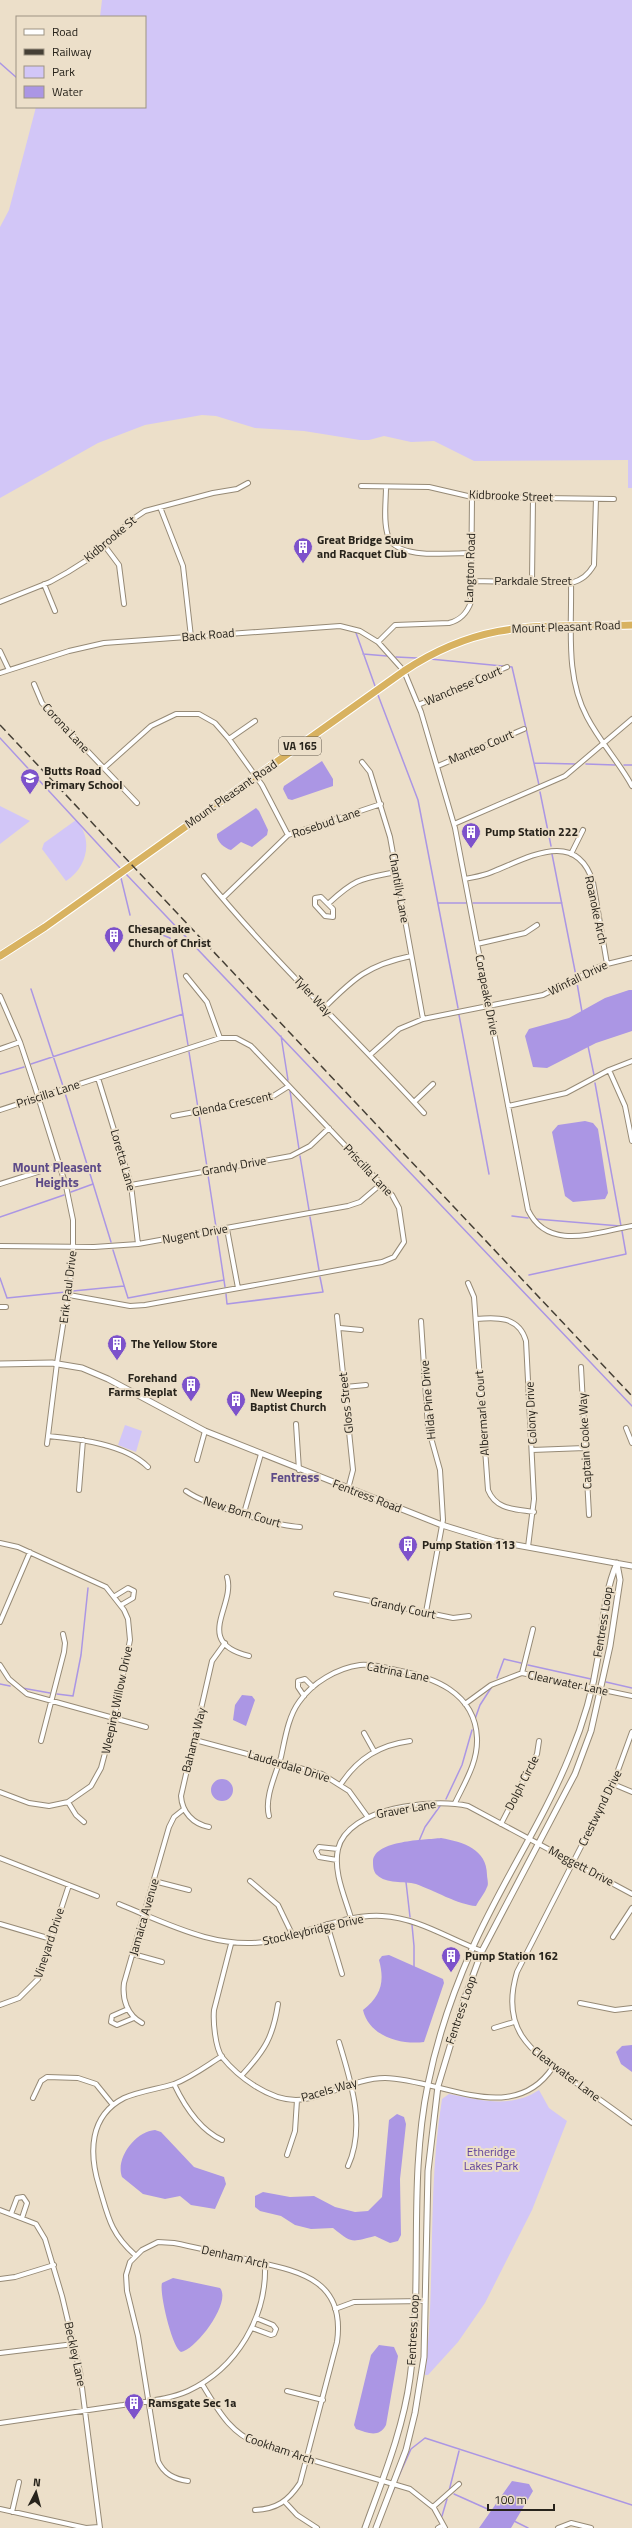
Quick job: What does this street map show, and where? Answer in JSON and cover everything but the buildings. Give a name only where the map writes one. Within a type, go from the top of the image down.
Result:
[{"type":"highway","name":"Mount Pleasant Road","points":[[0,956],[45,927],[404,671],[450,645],[481,634],[517,628],[632,625]]},
{"type":"street","name":"Kidbrooke St","points":[[0,602],[44,584],[87,560],[133,519],[146,511],[213,493],[237,489],[248,483]]},
{"type":"street","name":"Kidbrooke Street","points":[[360,486],[429,487],[472,497],[614,499]]},
{"type":"street","points":[[386,486],[386,529],[388,538],[394,546],[411,552],[472,553]]},
{"type":"street","name":"Langton Road","points":[[378,642],[395,625],[457,621],[468,610],[471,602],[472,497]]},
{"type":"street","points":[[532,582],[533,498]]},
{"type":"street","name":"Parkdale Street","points":[[471,581],[571,583],[588,574],[594,565],[596,499]]},
{"type":"street","points":[[160,507],[183,566],[191,637]]},
{"type":"street","points":[[104,545],[119,565],[124,604]]},
{"type":"street","points":[[571,583],[572,670],[577,693],[587,718],[632,786]]},
{"type":"street","points":[[44,584],[55,611]]},
{"type":"street","name":"Back Road","points":[[0,673],[69,651],[104,643],[340,626],[360,631],[378,642],[404,671]]},
{"type":"street","points":[[0,651],[9,670]]},
{"type":"street","name":"Wanchese Court","points":[[418,704],[507,667]]},
{"type":"street","name":"Corapeake Drive","points":[[404,671],[418,704],[438,766],[454,824],[527,1205],[538,1226],[549,1234],[565,1237],[632,1226]]},
{"type":"street","name":"Corona Lane","points":[[34,684],[42,702],[137,803]]},
{"type":"street","points":[[104,768],[145,729],[176,714],[192,713],[207,718],[222,728],[230,739],[256,777],[288,835]]},
{"type":"street","points":[[454,824],[565,776],[632,719]]},
{"type":"street","points":[[230,739],[255,721]]},
{"type":"street","name":"Manteo Court","points":[[438,766],[524,729]]},
{"type":"street","name":"Chantilly Lane","points":[[362,762],[370,772],[381,804],[396,872],[423,1019]]},
{"type":"street","name":"Rosebud Lane","points":[[222,898],[288,835],[381,804]]},
{"type":"street","points":[[465,879],[485,875],[546,850],[558,850],[571,854],[583,830]]},
{"type":"street","name":"Roanoke Arch","points":[[571,854],[580,860],[591,875],[607,964]]},
{"type":"street","points":[[329,903],[350,884],[362,878],[396,872]]},
{"type":"street","name":"Tyler Way","points":[[204,876],[222,898],[324,1008],[371,1054],[424,1113]]},
{"type":"street","points":[[318,897],[329,903],[335,912],[331,918],[325,916],[314,902],[318,897]]},
{"type":"street","points":[[478,944],[525,933],[537,925]]},
{"type":"street","points":[[324,1008],[354,978],[375,966],[411,956]]},
{"type":"street","name":"Winfall Drive","points":[[371,1054],[399,1029],[423,1019],[543,995],[607,964],[632,958]]},
{"type":"street","points":[[186,976],[207,1002],[220,1038]]},
{"type":"street","name":"Erik Paul Drive","points":[[0,996],[20,1042],[60,1165],[71,1209],[74,1246],[69,1295],[57,1363],[47,1444]]},
{"type":"street","name":"Priscilla Lane","points":[[0,1110],[220,1038],[231,1037],[244,1040],[329,1128],[398,1204],[404,1231],[403,1247],[394,1257],[382,1262],[133,1306],[69,1295]]},
{"type":"street","points":[[0,1049],[20,1042]]},
{"type":"street","points":[[508,1106],[566,1093],[609,1070],[632,1061]]},
{"type":"street","points":[[609,1070],[625,1106],[632,1141]]},
{"type":"street","name":"Loretta Lane","points":[[98,1078],[131,1185],[138,1244]]},
{"type":"street","points":[[414,1102],[433,1084]]},
{"type":"street","name":"Glenda Crescent","points":[[173,1116],[270,1098],[289,1086]]},
{"type":"street","name":"Grandy Drive","points":[[131,1185],[296,1154],[310,1146],[329,1128]]},
{"type":"street","points":[[0,1184],[60,1165]]},
{"type":"street","name":"Nugent Drive","points":[[0,1246],[138,1244],[354,1205],[365,1199],[381,1184]]},
{"type":"street","points":[[227,1229],[238,1288]]},
{"type":"street","name":"Albermarle Court","points":[[468,1283],[474,1297],[488,1490],[493,1500],[501,1506],[534,1512]]},
{"type":"street","points":[[0,1307],[6,1307]]},
{"type":"street","name":"Gloss Street","points":[[338,1316],[353,1470],[348,1489]]},
{"type":"street","name":"Colony Drive","points":[[476,1318],[494,1317],[506,1319],[517,1325],[525,1337],[534,1512],[528,1547]]},
{"type":"street","name":"Hilda Pine Drive","points":[[421,1322],[428,1427],[440,1470],[442,1525],[426,1612]]},
{"type":"street","points":[[340,1328],[361,1330]]},
{"type":"street","name":"Fentress Road","points":[[0,1364],[57,1363],[82,1368],[108,1379],[205,1431],[300,1470],[442,1525],[487,1539],[632,1566]]},
{"type":"street","name":"Captain Cooke Way","points":[[581,1367],[589,1515]]},
{"type":"street","points":[[345,1387],[366,1385]]},
{"type":"street","points":[[296,1424],[300,1470]]},
{"type":"street","points":[[626,1428],[632,1442]]},
{"type":"street","points":[[197,1460],[205,1431]]},
{"type":"street","points":[[48,1436],[83,1440],[136,1457],[148,1467]]},
{"type":"street","points":[[78,1490],[83,1440]]},
{"type":"street","points":[[532,1450],[585,1448]]},
{"type":"street","points":[[244,1513],[261,1454]]},
{"type":"street","name":"New Born Court","points":[[186,1491],[197,1499],[277,1524],[300,1527]]},
{"type":"street","name":"Weeping Willow Drive","points":[[0,1543],[30,1552],[93,1579],[106,1587],[115,1596],[128,1619],[130,1640],[114,1719],[98,1776],[86,1791],[68,1802],[49,1806],[37,1805],[0,1792]]},
{"type":"street","points":[[0,1622],[30,1552]]},
{"type":"street","name":"Fentress Loop","points":[[365,2528],[397,2441],[408,2394],[414,2334],[418,2166],[428,2084],[446,2018],[472,1948],[530,1839],[570,1754],[592,1689],[609,1582],[617,1563]]},
{"type":"street","name":"Fentress Loop","points":[[376,2528],[406,2450],[421,2385],[424,2357],[428,2171],[438,2086],[464,2000],[482,1951],[540,1844],[575,1774],[591,1731],[602,1690],[620,1580],[617,1563]]},
{"type":"street","points":[[228,1577],[228,1585],[219,1623],[220,1634],[225,1643],[238,1652],[249,1656]]},
{"type":"street","points":[[115,1596],[128,1588],[134,1591],[133,1598],[121,1605]]},
{"type":"street","name":"Grandy Court","points":[[336,1594],[458,1618],[469,1616]]},
{"type":"street","points":[[522,1673],[533,1629]]},
{"type":"street","points":[[41,1741],[65,1647],[63,1634]]},
{"type":"street","name":"Bahama Way","points":[[184,1809],[181,1796],[212,1661],[225,1643]]},
{"type":"street","points":[[0,1665],[8,1679],[19,1690],[34,1698],[146,1726]]},
{"type":"street","name":"Catrina Lane","points":[[269,1816],[268,1805],[294,1711],[304,1696],[313,1687],[343,1670],[360,1665],[373,1666],[435,1680],[451,1689],[465,1704],[477,1736],[476,1754],[455,1803]]},
{"type":"street","name":"Clearwater Lane","points":[[465,1704],[495,1682],[522,1673],[592,1689],[632,1696]]},
{"type":"street","points":[[304,1696],[298,1687],[298,1681],[305,1679],[313,1687]]},
{"type":"street","name":"Crestwynd Drive","points":[[574,1861],[614,1784],[632,1732]]},
{"type":"street","points":[[364,1733],[374,1751]]},
{"type":"street","name":"Lauderdale Drive","points":[[195,1740],[322,1774],[341,1784],[356,1798],[367,1816]]},
{"type":"street","points":[[341,1784],[355,1765],[374,1751],[385,1746],[410,1741]]},
{"type":"street","name":"Dolph Circle","points":[[501,1824],[538,1754],[539,1741]]},
{"type":"street","points":[[614,1784],[632,1792]]},
{"type":"street","points":[[68,1802],[76,1815],[84,1822]]},
{"type":"street","name":"Graver Lane","points":[[351,1918],[339,1876],[337,1860],[338,1849],[351,1828],[367,1816],[438,1803],[455,1803],[468,1806],[530,1839]]},
{"type":"street","points":[[184,1809],[191,1818],[209,1827]]},
{"type":"street","name":"Jamaica Avenue","points":[[142,2024],[134,2018],[128,2009],[123,1990],[171,1822],[184,1809]]},
{"type":"street","name":"Meggett Drive","points":[[530,1839],[574,1861],[632,1894]]},
{"type":"street","points":[[337,1860],[319,1857],[316,1851],[319,1847],[338,1849]]},
{"type":"street","points":[[0,1858],[97,1896]]},
{"type":"street","name":"Clearwater Lane","points":[[574,1861],[517,1972],[512,1996],[514,2022],[530,2048],[553,2067],[632,2123]]},
{"type":"street","points":[[154,1881],[189,1890]]},
{"type":"street","points":[[250,1881],[278,1905],[292,1934]]},
{"type":"street","name":"Vineyard Drive","points":[[0,2006],[19,1998],[34,1986],[41,1971],[69,1885]]},
{"type":"street","name":"Stockleybridge Drive","points":[[119,1904],[204,1937],[230,1944],[269,1941],[351,1918],[377,1916],[404,1919],[422,1924],[472,1948],[482,1951]]},
{"type":"street","points":[[613,1937],[632,1908]]},
{"type":"street","points":[[0,1924],[51,1939]]},
{"type":"street","points":[[328,1924],[342,1974]]},
{"type":"street","points":[[188,2481],[178,2480],[169,2475],[158,2461],[138,2336],[126,2284],[129,2265],[135,2254],[114,2232],[92,2158],[94,2135],[105,2114],[113,2105],[125,2098],[174,2084],[195,2075],[222,2056],[213,2019],[230,1944]]},
{"type":"street","points":[[133,1954],[162,1962]]},
{"type":"street","points":[[580,2003],[615,2010],[632,2008]]},
{"type":"street","points":[[242,2075],[259,2056],[272,2036],[278,2004]]},
{"type":"street","points":[[128,2009],[112,2016],[111,2022],[117,2025],[134,2018]]},
{"type":"street","points":[[494,2028],[514,2022]]},
{"type":"street","points":[[339,2042],[352,2083],[357,2132],[354,2151],[348,2166]]},
{"type":"street","name":"Pacels Way","points":[[222,2056],[242,2075],[270,2094],[297,2100],[352,2083],[384,2078],[428,2084],[487,2098],[510,2097],[538,2085],[553,2067]]},
{"type":"street","points":[[33,2098],[41,2081],[47,2077],[78,2078],[96,2084],[113,2105]]},
{"type":"street","points":[[174,2084],[188,2109],[211,2134],[222,2140]]},
{"type":"street","points":[[287,2155],[295,2131],[297,2100]]},
{"type":"street","points":[[11,2214],[17,2198],[23,2197],[27,2203],[22,2218]]},
{"type":"street","name":"Beckley Lane","points":[[0,2210],[36,2224],[42,2231],[54,2265],[74,2344],[86,2410],[100,2528]]},
{"type":"street","name":"Denham Arch","points":[[135,2254],[149,2246],[166,2242],[295,2270],[314,2280],[324,2289],[335,2308],[338,2332],[323,2400],[308,2459],[300,2483],[285,2502],[267,2510],[255,2510]]},
{"type":"street","points":[[0,2423],[174,2396],[202,2384],[217,2373],[236,2354],[252,2328],[263,2292],[265,2264]]},
{"type":"street","points":[[0,2279],[15,2277],[54,2265]]},
{"type":"street","points":[[335,2308],[354,2302],[425,2300]]},
{"type":"street","points":[[252,2328],[271,2335],[274,2334],[276,2329],[273,2325],[256,2318]]},
{"type":"street","points":[[0,2353],[74,2344]]},
{"type":"street","name":"Cookham Arch","points":[[202,2384],[223,2419],[238,2434],[255,2443],[393,2483],[419,2494],[433,2507],[444,2527]]},
{"type":"street","points":[[287,2391],[323,2400]]},
{"type":"street","points":[[12,2512],[19,2482]]},
{"type":"street","points":[[433,2507],[459,2484]]},
{"type":"street","points":[[285,2502],[297,2515],[317,2528]]},
{"type":"street","points":[[0,2509],[86,2528],[100,2528]]},
{"type":"street","points":[[558,2528],[572,2523],[591,2528]]},
{"type":"street","points":[[438,2528],[444,2527]]},
{"type":"green space","points":[[102,0],[632,0],[632,488],[628,488],[628,460],[474,461],[434,441],[411,442],[384,436],[369,440],[360,440],[304,431],[255,428],[216,416],[202,415],[145,425],[98,443],[0,498],[0,227],[9,210],[36,108],[146,108],[146,16],[100,16]]},
{"type":"green space","points":[[0,806],[30,821],[0,844]]},
{"type":"green space","points":[[76,820],[82,828],[85,836],[86,853],[79,869],[66,881],[42,849],[44,843]]},
{"type":"green space","points":[[125,1425],[142,1431],[136,1452],[118,1445]]},
{"type":"green space","name":"Etheridge Lakes Park","points":[[539,2090],[549,2108],[567,2121],[532,2210],[485,2303],[458,2342],[428,2375],[425,2375],[430,2306],[433,2202],[437,2133],[442,2099],[449,2094],[484,2100],[506,2101],[528,2096]]},
{"type":"water","points":[[322,761],[333,779],[333,786],[292,800],[288,799],[283,789],[284,786]]},
{"type":"water","points":[[256,808],[268,830],[267,835],[252,847],[241,842],[231,850],[221,844],[217,834]]},
{"type":"water","points":[[632,990],[632,1031],[596,1043],[547,1068],[533,1067],[525,1036],[529,1029],[569,1018],[605,998]]},
{"type":"water","points":[[585,1121],[593,1123],[598,1129],[608,1193],[605,1199],[573,1202],[565,1196],[552,1132],[558,1125]]},
{"type":"water","points":[[242,1695],[252,1696],[255,1700],[246,1726],[233,1720],[235,1705]]},
{"type":"water","points":[[222,1779],[230,1782],[233,1790],[230,1798],[222,1801],[214,1798],[211,1790],[214,1782]]},
{"type":"water","points":[[441,1838],[472,1848],[483,1859],[486,1866],[488,1884],[476,1906],[462,1903],[416,1884],[385,1880],[375,1872],[373,1861],[376,1854],[382,1849],[402,1842]]},
{"type":"water","points":[[389,1955],[443,1979],[444,1983],[424,2042],[405,2042],[387,2037],[372,2026],[366,2019],[363,2010],[378,1994],[380,1988],[382,1975],[379,1960],[382,1956]]},
{"type":"water","points":[[632,2045],[632,2072],[621,2064],[616,2052],[622,2046]]},
{"type":"water","points":[[397,2114],[404,2117],[406,2124],[400,2179],[401,2235],[398,2241],[390,2243],[375,2236],[361,2240],[352,2240],[345,2237],[333,2228],[311,2229],[295,2225],[281,2216],[260,2211],[255,2207],[255,2196],[263,2192],[290,2197],[314,2196],[335,2207],[355,2212],[368,2211],[382,2197],[389,2120]]},
{"type":"water","points":[[155,2130],[161,2132],[194,2167],[224,2177],[226,2184],[215,2209],[191,2205],[180,2196],[165,2199],[143,2194],[122,2177],[121,2170],[124,2154],[134,2140],[141,2135]]},
{"type":"water","points":[[173,2278],[220,2288],[222,2295],[221,2304],[211,2324],[195,2343],[181,2352],[177,2348],[170,2331],[162,2297],[162,2283]]},
{"type":"water","points":[[379,2345],[394,2347],[398,2356],[386,2425],[380,2432],[373,2433],[356,2429],[354,2425],[371,2355]]},
{"type":"water","points":[[512,2481],[529,2484],[533,2491],[511,2528],[479,2528]]},
{"type":"waterway","points":[[0,63],[16,77]]},
{"type":"waterway","points":[[355,630],[375,686]]},
{"type":"waterway","points":[[363,654],[387,656]]},
{"type":"waterway","points":[[396,657],[417,658]]},
{"type":"waterway","points":[[430,659],[512,667],[539,785]]},
{"type":"waterway","points":[[378,695],[418,800],[458,1008]]},
{"type":"waterway","points":[[0,738],[120,868]]},
{"type":"waterway","points":[[534,763],[576,764]]},
{"type":"waterway","points":[[586,764],[615,765]]},
{"type":"waterway","points":[[624,765],[632,765]]},
{"type":"waterway","points":[[540,792],[551,846]]},
{"type":"waterway","points":[[552,854],[576,976]]},
{"type":"waterway","points":[[126,874],[632,1406]]},
{"type":"waterway","points":[[121,878],[130,915]]},
{"type":"waterway","points":[[438,903],[466,903]]},
{"type":"waterway","points":[[473,903],[562,903]]},
{"type":"waterway","points":[[135,924],[170,938],[188,1045]]},
{"type":"waterway","points":[[577,983],[582,1012]]},
{"type":"waterway","points":[[31,989],[63,1086]]},
{"type":"waterway","points":[[31,1064],[183,1014]]},
{"type":"waterway","points":[[459,1015],[489,1174]]},
{"type":"waterway","points":[[281,1036],[288,1080]]},
{"type":"waterway","points":[[588,1046],[594,1075]]},
{"type":"waterway","points":[[189,1052],[198,1108]]},
{"type":"waterway","points":[[0,1074],[24,1067]]},
{"type":"waterway","points":[[595,1083],[621,1226]]},
{"type":"waterway","points":[[290,1091],[299,1149]]},
{"type":"waterway","points":[[65,1093],[111,1242]]},
{"type":"waterway","points":[[199,1115],[207,1167]]},
{"type":"waterway","points":[[300,1156],[309,1210]]},
{"type":"waterway","points":[[208,1175],[216,1227]]},
{"type":"waterway","points":[[71,1192],[93,1184]]},
{"type":"waterway","points":[[0,1217],[64,1195]]},
{"type":"waterway","points":[[512,1216],[528,1218]]},
{"type":"waterway","points":[[310,1217],[319,1270]]},
{"type":"waterway","points":[[536,1219],[620,1226]]},
{"type":"waterway","points":[[529,1275],[626,1254],[622,1231]]},
{"type":"waterway","points":[[217,1234],[225,1287]]},
{"type":"waterway","points":[[113,1250],[128,1298],[224,1280]]},
{"type":"waterway","points":[[226,1294],[227,1304],[323,1292],[320,1277]]},
{"type":"waterway","points":[[0,1278],[7,1298],[66,1292]]},
{"type":"waterway","points":[[73,1291],[124,1286]]},
{"type":"waterway","points":[[57,1694],[73,1696],[81,1655],[88,1588]]},
{"type":"waterway","points":[[497,1678],[504,1659],[521,1663]]},
{"type":"waterway","points":[[528,1665],[591,1679]]},
{"type":"waterway","points":[[606,1682],[632,1688]]},
{"type":"waterway","points":[[0,1684],[10,1686]]},
{"type":"waterway","points":[[22,1688],[50,1693]]},
{"type":"waterway","points":[[475,1719],[480,1705],[491,1688]]},
{"type":"waterway","points":[[446,1799],[462,1765],[472,1730]]},
{"type":"waterway","points":[[419,1841],[425,1827],[440,1806]]},
{"type":"waterway","points":[[406,1882],[410,1917]]},
{"type":"waterway","points":[[412,1925],[414,1967]]},
{"type":"waterway","points":[[397,2480],[411,2449],[425,2438],[632,2505]]},
{"type":"waterway","points":[[449,2491],[459,2451]]},
{"type":"waterway","points":[[391,2495],[395,2487]]},
{"type":"waterway","points":[[454,2494],[492,2511]]},
{"type":"waterway","points":[[442,2516],[447,2499]]},
{"type":"waterway","points":[[514,2521],[528,2528]]},
{"type":"railway","points":[[0,725],[632,1396]]},
{"type":"place","name":"Great Bridge Swim and Racquet Club","points":[[303,564]]},
{"type":"place","name":"Butts Road Primary School","points":[[30,795]]},
{"type":"place","name":"Pump Station 222","points":[[471,849]]},
{"type":"place","name":"Chesapeake Church of Christ","points":[[114,953]]},
{"type":"place","name":"The Yellow Store","points":[[117,1361]]},
{"type":"place","name":"Forehand Farms Replat","points":[[191,1402]]},
{"type":"place","name":"New Weeping Baptist Church","points":[[236,1417]]},
{"type":"place","name":"Pump Station 113","points":[[408,1562]]},
{"type":"place","name":"Pump Station 162","points":[[451,1973]]},
{"type":"place","name":"Ramsgate Sec 1a","points":[[134,2420]]},
{"type":"district","name":"Mount Pleasent Heights","points":[[57,1174]]},
{"type":"district","name":"Fentress","points":[[295,1477]]}]
